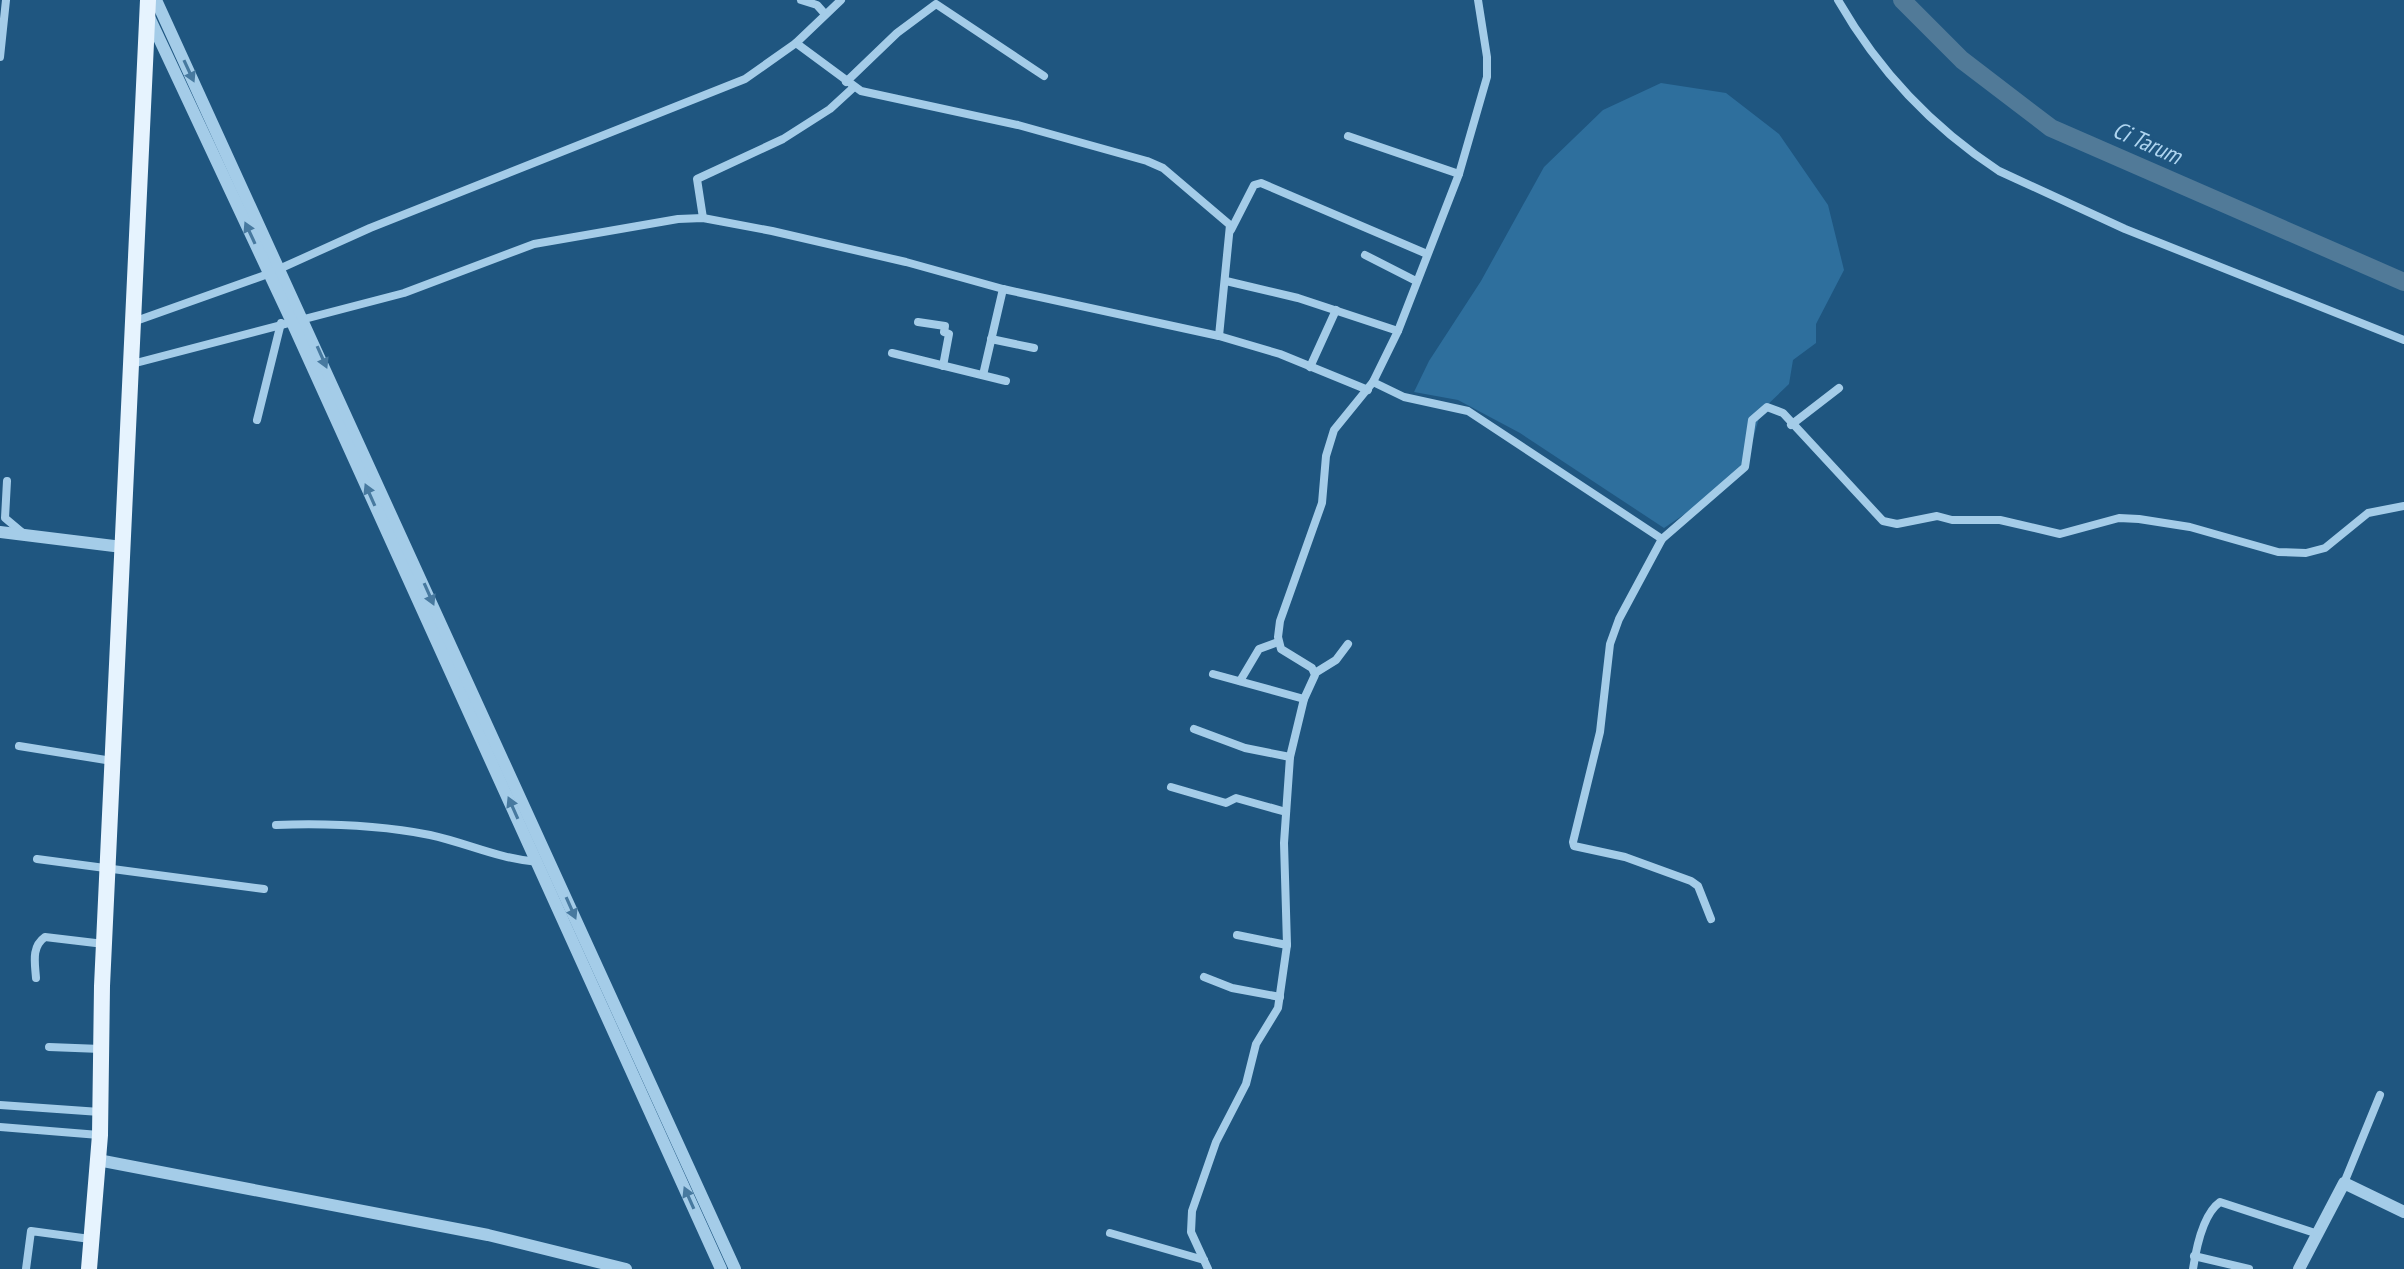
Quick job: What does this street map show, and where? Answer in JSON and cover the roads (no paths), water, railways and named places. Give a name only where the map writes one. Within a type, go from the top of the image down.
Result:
[{"type":"main road","points":[[89,1269],[100,1135],[104,944],[131,323],[151,5]]},
{"type":"street","points":[[0,57],[6,0]]},
{"type":"street","points":[[801,0],[817,5],[825,14]]},
{"type":"street","points":[[131,323],[274,271],[370,228],[745,79],[796,43],[841,0]]},
{"type":"street","points":[[1315,673],[1284,652],[1278,642],[1282,612],[1322,503],[1331,438],[1340,422],[1370,386],[1398,331],[1459,174],[1487,77],[1478,0]]},
{"type":"street","points":[[1838,0],[1891,80],[1969,149],[1999,171],[2125,229],[2404,340]]},
{"type":"street","points":[[703,218],[697,179],[783,139],[830,109],[907,24],[936,4],[1044,76]]},
{"type":"street","points":[[151,5],[274,271],[292,320],[721,1269]]},
{"type":"street","points":[[796,43],[850,85],[1072,139],[1147,161],[1163,168],[1224,218],[1231,230]]},
{"type":"street","points":[[1348,136],[1459,174]]},
{"type":"street","points":[[1219,336],[1231,230],[1254,185],[1261,183],[1427,254]]},
{"type":"street","points":[[130,364],[404,293],[534,244],[678,219],[703,218],[1219,336],[1404,397],[1468,411],[1662,539]]},
{"type":"street","points":[[1365,255],[1416,281]]},
{"type":"street","points":[[1226,281],[1336,310],[1398,331]]},
{"type":"street","points":[[983,375],[1003,289]]},
{"type":"street","points":[[1310,367],[1336,310]]},
{"type":"street","points":[[257,420],[292,320]]},
{"type":"street","points":[[292,320],[735,1269]]},
{"type":"street","points":[[918,322],[945,326],[944,332],[949,334],[943,366]]},
{"type":"street","points":[[991,339],[1034,348]]},
{"type":"street","points":[[892,353],[1006,381]]},
{"type":"street","points":[[1791,425],[1839,388]]},
{"type":"street","points":[[1711,919],[1698,886],[1691,881],[1625,857],[1573,844],[1600,732],[1614,631],[1662,539],[1745,467],[1756,415],[1767,407],[1775,407],[1838,477],[1883,521],[1892,524],[1940,516],[1952,520],[2005,520],[2038,531],[2066,534],[2119,518],[2139,519],[2190,527],[2278,552],[2306,553],[2325,548],[2368,513],[2404,506]]},
{"type":"street","points":[[7,481],[5,518],[24,534]]},
{"type":"street","points":[[0,532],[122,547]]},
{"type":"street","points":[[1240,681],[1259,649],[1278,642]]},
{"type":"street","points":[[1208,1269],[1191,1227],[1199,1182],[1246,1084],[1256,1044],[1273,1021],[1280,997],[1287,945],[1286,812],[1290,757],[1304,699],[1315,673],[1336,660],[1348,644]]},
{"type":"street","points":[[1213,674],[1304,699]]},
{"type":"street","points":[[1194,729],[1245,748],[1290,757]]},
{"type":"street","points":[[19,746],[112,761]]},
{"type":"street","points":[[1171,787],[1226,803],[1236,798],[1286,812]]},
{"type":"street","points":[[276,825],[349,823],[428,835],[506,859],[538,862]]},
{"type":"street","points":[[37,859],[264,889]]},
{"type":"street","points":[[1237,935],[1287,945]]},
{"type":"street","points":[[36,978],[35,951],[38,942],[45,937],[104,944]]},
{"type":"street","points":[[1204,977],[1232,988],[1280,997]]},
{"type":"street","points":[[49,1047],[101,1049]]},
{"type":"street","points":[[2299,1269],[2344,1183],[2367,1120],[2380,1095]]},
{"type":"street","points":[[0,1105],[100,1112]]},
{"type":"street","points":[[0,1127],[100,1135]]},
{"type":"street","points":[[98,1160],[488,1235],[626,1269]]},
{"type":"street","points":[[2344,1183],[2404,1212]]},
{"type":"street","points":[[2193,1269],[2194,1256],[2215,1205],[2220,1202],[2318,1234]]},
{"type":"street","points":[[26,1269],[31,1231],[90,1239]]},
{"type":"street","points":[[1110,1233],[1204,1260]]},
{"type":"street","points":[[2194,1256],[2249,1269]]},
{"type":"waterway","name":"Ci Tarum","points":[[1902,0],[1962,60],[2051,128],[2404,282]]}]
